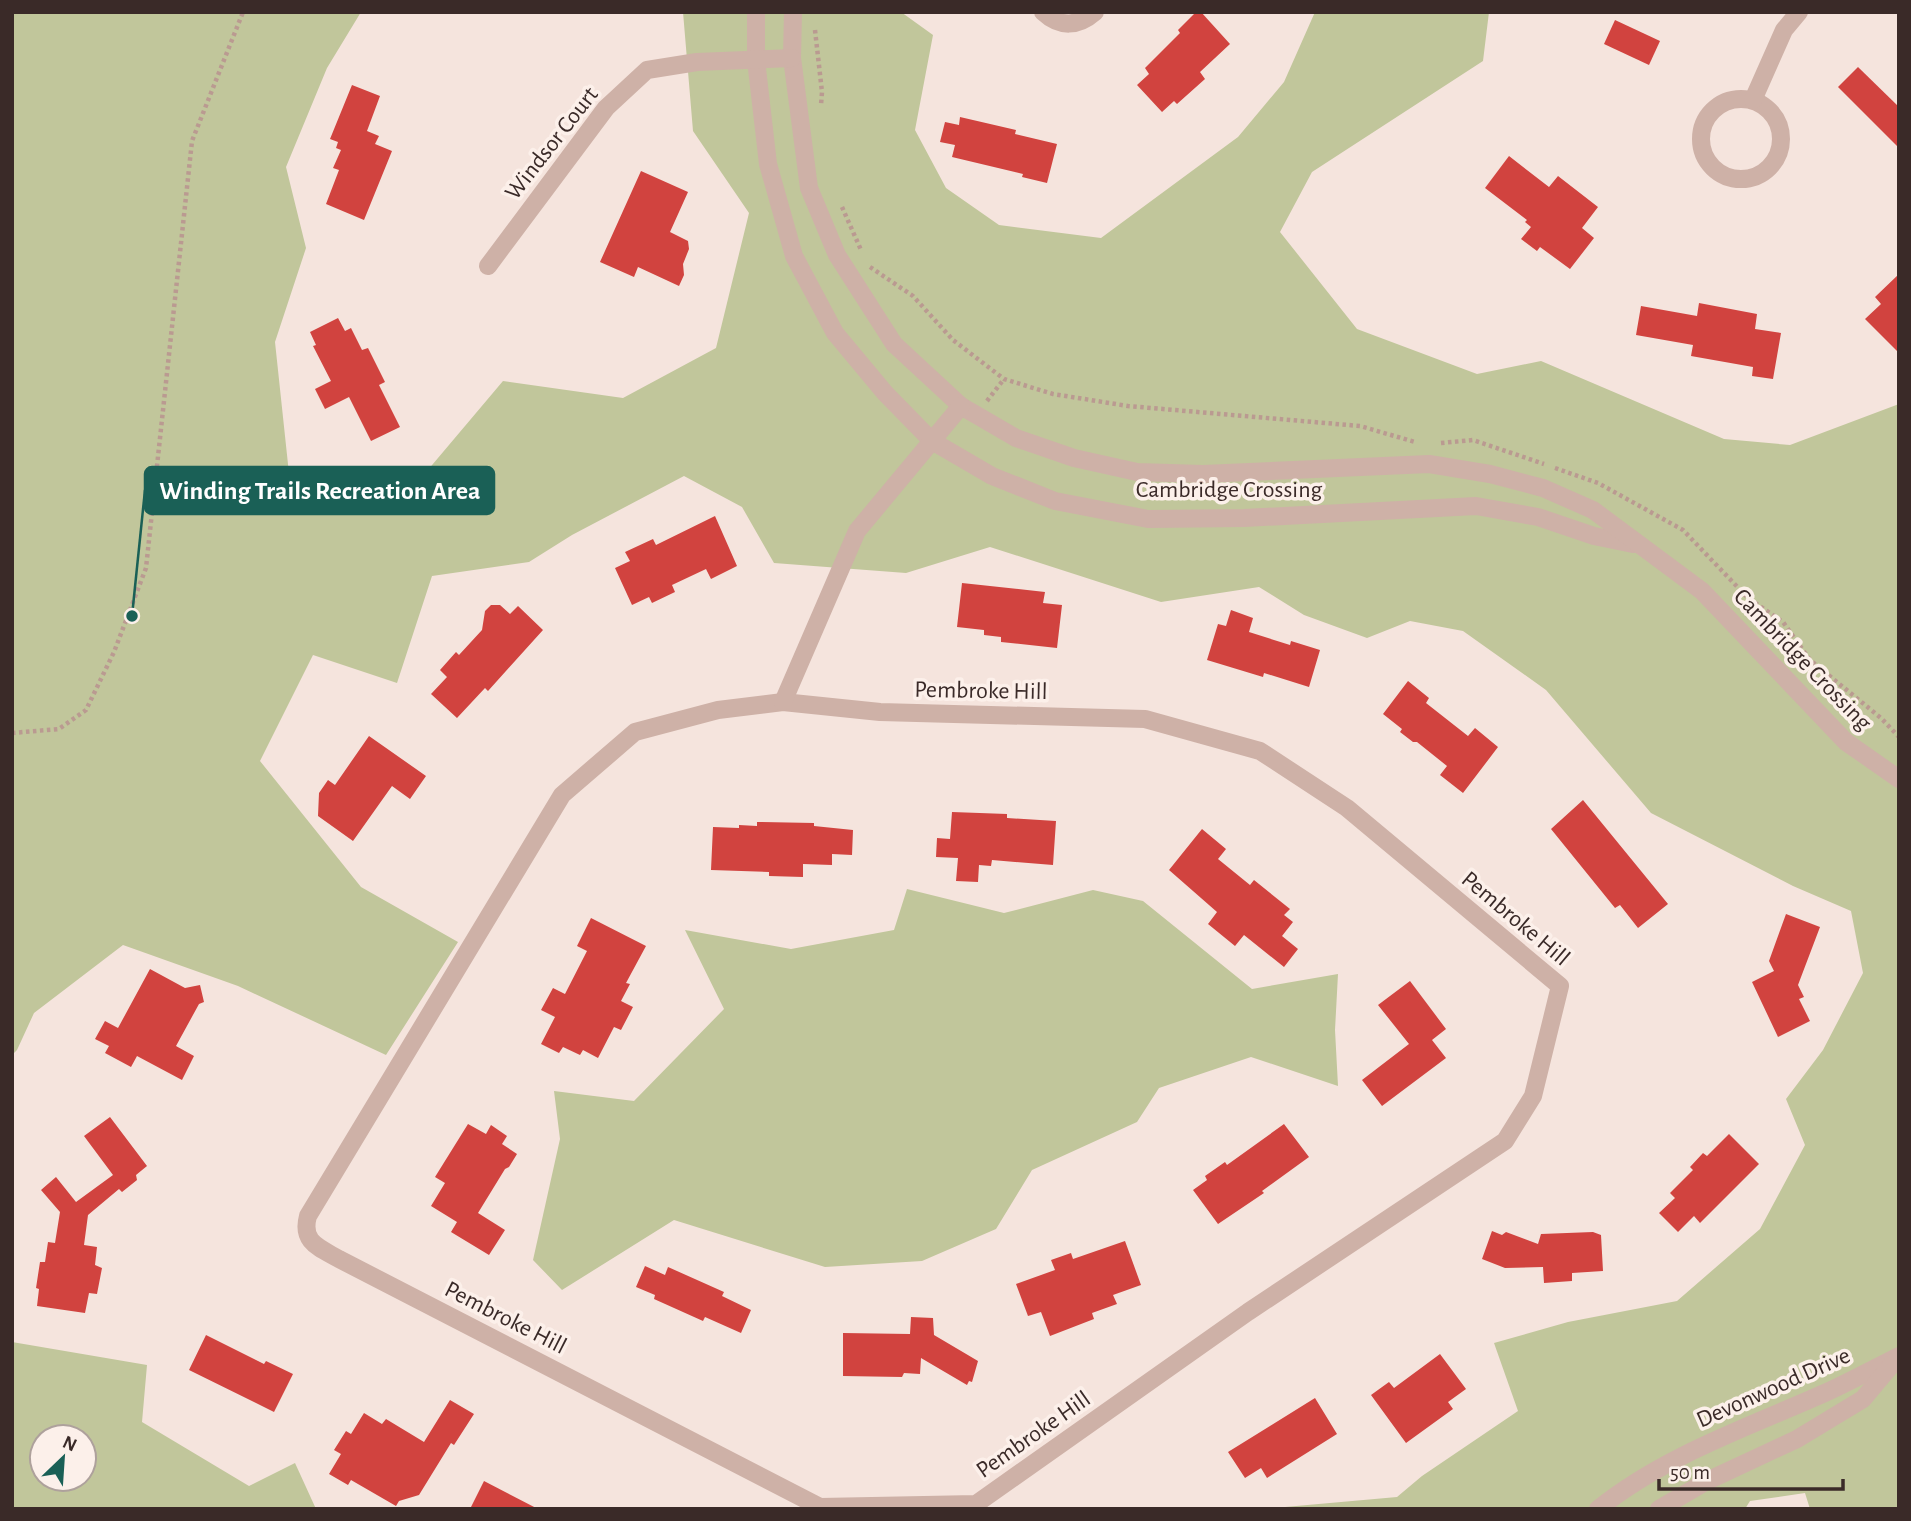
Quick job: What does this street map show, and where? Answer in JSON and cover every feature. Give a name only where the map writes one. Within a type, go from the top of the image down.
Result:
[{"type":"street","name":"Cambridge Crossing","points":[[756,12],[756,60],[768,164],[794,256],[835,333],[885,393],[932,441],[992,476],[1055,501],[1148,519],[1244,518],[1476,506],[1538,517],[1594,536],[1640,545]]},
{"type":"street","name":"Cambridge Crossing","points":[[793,12],[792,58],[809,188],[837,255],[894,344],[961,406],[1016,438],[1074,458],[1137,472],[1203,474],[1429,464],[1490,474],[1543,488],[1593,510],[1702,591],[1846,742],[1899,779]]},
{"type":"street","points":[[1043,12],[1057,23],[1070,24],[1095,12]]},
{"type":"street","points":[[1753,100],[1784,30],[1799,12]]},
{"type":"street","name":"Windsor Court","points":[[488,266],[606,108],[647,70],[697,62],[792,58]]},
{"type":"street","points":[[1728,100],[1753,100],[1765,106],[1775,117],[1781,144],[1775,161],[1758,177],[1744,180],[1730,178],[1708,164],[1702,152],[1702,127],[1708,115],[1728,100]]},
{"type":"street","points":[[783,702],[857,531],[961,406]]},
{"type":"street","name":"Pembroke Hill","points":[[783,702],[880,712],[1145,719],[1259,751],[1347,808],[1560,986],[1532,1096],[1505,1141],[1248,1312],[976,1504],[819,1508],[339,1259],[309,1240],[305,1228],[313,1207],[562,795],[635,732],[719,710],[783,702]]},
{"type":"street","name":"Devonwood Drive","points":[[1598,1509],[1619,1492],[1696,1449],[1830,1391],[1899,1357]]},
{"type":"street","name":"Devonwood Drive","points":[[1659,1509],[1707,1481],[1797,1439],[1863,1399],[1899,1357]]},
{"type":"path","points":[[12,733],[59,729],[86,710],[114,652],[146,568],[192,141],[243,12]]},
{"type":"path","points":[[815,26],[822,92],[820,115]]},
{"type":"path","points":[[840,201],[862,252]]},
{"type":"path","points":[[867,265],[913,296],[953,341],[1004,379],[1053,394],[1128,406],[1360,426],[1424,445]]},
{"type":"path","points":[[1436,444],[1473,440],[1598,483],[1683,530],[1748,598],[1783,622],[1810,660],[1881,718],[1899,737]]},
{"type":"green space","points":[[12,12],[361,12],[327,68],[286,167],[306,248],[275,342],[290,483],[427,471],[503,381],[623,398],[716,348],[749,213],[693,131],[683,12],[901,12],[933,35],[915,130],[946,188],[999,225],[1101,238],[1238,137],[1284,82],[1315,12],[1489,12],[1483,61],[1312,172],[1280,232],[1357,329],[1477,374],[1541,361],[1724,439],[1790,445],[1899,404],[1899,1509],[1810,1509],[1805,1493],[1750,1501],[1745,1509],[1284,1509],[1397,1497],[1422,1476],[1518,1411],[1494,1343],[1568,1322],[1677,1301],[1760,1229],[1805,1145],[1786,1099],[1823,1050],[1863,973],[1851,911],[1793,886],[1651,813],[1546,690],[1463,631],[1410,621],[1367,638],[1304,615],[1259,587],[1161,602],[990,547],[906,573],[774,563],[742,507],[684,476],[572,535],[529,562],[432,576],[397,683],[313,655],[260,761],[361,887],[458,942],[386,1055],[238,986],[123,945],[34,1013],[17,1050],[12,1055]]},
{"type":"green space","points":[[907,889],[1004,913],[1093,890],[1143,901],[1252,989],[1338,974],[1335,1030],[1338,1086],[1251,1057],[1159,1088],[1137,1122],[1032,1170],[996,1229],[922,1261],[825,1267],[674,1220],[562,1290],[533,1260],[560,1139],[554,1091],[634,1101],[724,1009],[685,930],[791,949],[894,930]]},
{"type":"green space","points":[[12,1342],[147,1365],[142,1422],[249,1486],[295,1463],[316,1509],[13,1509]]},
{"type":"building","points":[[1196,12],[1201,12],[1230,44],[1200,72],[1205,79],[1177,104],[1174,101],[1162,112],[1137,85],[1149,74],[1145,68],[1180,33],[1178,30]]},
{"type":"building","points":[[1615,20],[1660,41],[1649,65],[1604,44]]},
{"type":"building","points":[[1858,67],[1899,107],[1899,148],[1838,87]]},
{"type":"building","points":[[352,85],[380,96],[367,131],[379,136],[375,144],[392,151],[364,220],[326,204],[339,170],[333,168],[341,150],[336,148],[338,142],[330,139]]},
{"type":"building","points":[[960,117],[1016,130],[1015,134],[1057,144],[1047,183],[1022,177],[1023,174],[952,157],[955,145],[940,142],[945,122],[959,125]]},
{"type":"building","points":[[1509,156],[1549,187],[1558,176],[1598,207],[1582,228],[1594,238],[1570,269],[1540,247],[1537,251],[1521,239],[1531,227],[1525,222],[1527,220],[1485,188]]},
{"type":"building","points":[[641,171],[688,192],[670,232],[688,241],[689,249],[683,264],[684,275],[679,286],[638,267],[634,277],[600,262]]},
{"type":"building","points":[[1899,274],[1899,353],[1865,319],[1881,304],[1875,297]]},
{"type":"building","points":[[1699,303],[1757,314],[1755,329],[1781,333],[1773,379],[1752,376],[1753,367],[1691,356],[1693,345],[1636,335],[1641,306],[1697,316]]},
{"type":"building","points":[[338,318],[345,331],[351,328],[362,350],[368,348],[385,382],[379,385],[400,427],[371,441],[349,397],[325,409],[315,389],[331,381],[313,346],[316,345],[310,332]]},
{"type":"building","points":[[715,516],[737,566],[711,579],[706,569],[672,585],[675,592],[652,603],[649,597],[632,605],[615,568],[630,561],[625,552],[653,539],[656,545]]},
{"type":"building","points":[[962,583],[1045,592],[1043,603],[1062,605],[1057,648],[1001,642],[1001,637],[984,635],[984,630],[957,627]]},
{"type":"building","points":[[491,605],[500,605],[510,614],[518,606],[543,630],[488,691],[485,688],[457,718],[431,694],[447,677],[440,670],[456,652],[459,655],[482,630],[485,611]]},
{"type":"building","points":[[1231,610],[1253,618],[1249,632],[1290,645],[1291,641],[1320,650],[1309,687],[1264,673],[1263,677],[1207,660],[1218,624],[1226,626]]},
{"type":"building","points":[[1408,681],[1429,698],[1426,703],[1468,736],[1475,728],[1498,747],[1463,793],[1440,775],[1447,766],[1400,732],[1402,729],[1383,714]]},
{"type":"building","points":[[369,736],[426,776],[410,799],[392,786],[353,841],[318,816],[319,793],[328,780],[335,785]]},
{"type":"building","points":[[1583,800],[1668,904],[1638,928],[1620,905],[1615,908],[1551,829]]},
{"type":"building","points":[[952,812],[1007,814],[1007,818],[1056,821],[1053,865],[992,860],[991,866],[979,865],[978,882],[956,881],[958,858],[936,857],[937,838],[950,839]]},
{"type":"building","points":[[757,822],[814,823],[814,826],[853,830],[852,855],[832,854],[832,865],[803,864],[803,877],[769,876],[769,872],[711,870],[713,827],[757,826]]},
{"type":"building","points":[[1202,829],[1226,849],[1218,859],[1250,885],[1254,880],[1290,909],[1284,915],[1293,922],[1282,936],[1298,949],[1284,967],[1244,935],[1235,946],[1208,924],[1217,912],[1169,870]]},
{"type":"building","points":[[1786,914],[1820,927],[1798,985],[1804,997],[1799,999],[1810,1021],[1778,1037],[1752,982],[1774,971],[1769,961]]},
{"type":"building","points":[[591,918],[646,946],[626,983],[630,984],[621,1001],[633,1007],[621,1030],[614,1027],[598,1058],[583,1050],[580,1055],[563,1047],[559,1053],[541,1044],[555,1017],[541,1010],[553,988],[565,994],[587,951],[577,946]]},
{"type":"building","points":[[150,969],[185,988],[200,985],[204,1002],[199,1004],[176,1046],[194,1056],[182,1080],[137,1056],[131,1067],[105,1053],[109,1046],[95,1039],[105,1021],[118,1028]]},
{"type":"building","points":[[1410,981],[1446,1029],[1432,1040],[1446,1058],[1382,1106],[1362,1080],[1409,1044],[1378,1005]]},
{"type":"building","points":[[110,1117],[147,1166],[136,1175],[137,1180],[122,1192],[119,1189],[88,1215],[84,1245],[97,1247],[95,1265],[102,1268],[97,1294],[89,1293],[85,1313],[37,1306],[39,1289],[36,1288],[40,1262],[45,1262],[48,1242],[55,1243],[60,1212],[41,1190],[56,1177],[76,1202],[113,1175],[84,1136]]},
{"type":"building","points":[[468,1124],[486,1134],[491,1125],[507,1136],[502,1144],[517,1154],[478,1213],[505,1230],[489,1255],[451,1232],[457,1222],[431,1206],[445,1183],[435,1177]]},
{"type":"building","points":[[1284,1124],[1309,1157],[1262,1191],[1264,1193],[1218,1224],[1193,1190],[1207,1180],[1205,1176],[1225,1162],[1227,1165]]},
{"type":"building","points":[[1729,1134],[1759,1164],[1700,1223],[1694,1216],[1678,1232],[1659,1213],[1675,1198],[1670,1193],[1693,1170],[1690,1167],[1703,1153],[1707,1156]]},
{"type":"building","points":[[1492,1231],[1502,1235],[1506,1232],[1538,1244],[1541,1234],[1593,1232],[1601,1235],[1603,1271],[1572,1273],[1572,1281],[1544,1283],[1543,1267],[1505,1268],[1482,1259]]},
{"type":"building","points":[[1125,1241],[1141,1285],[1113,1295],[1117,1304],[1092,1313],[1094,1319],[1050,1336],[1041,1312],[1028,1316],[1016,1284],[1055,1270],[1051,1260],[1071,1253],[1073,1259]]},
{"type":"building","points":[[645,1266],[665,1275],[668,1267],[724,1292],[722,1296],[751,1310],[741,1333],[705,1317],[703,1321],[654,1299],[655,1295],[636,1287]]},
{"type":"building","points":[[911,1317],[933,1318],[934,1335],[978,1361],[972,1382],[969,1381],[967,1385],[921,1358],[920,1374],[904,1373],[902,1377],[843,1376],[843,1333],[910,1334]]},
{"type":"building","points":[[206,1335],[264,1364],[266,1361],[293,1374],[274,1412],[189,1370]]},
{"type":"building","points":[[1440,1354],[1466,1389],[1448,1402],[1453,1409],[1406,1443],[1371,1395],[1389,1382],[1394,1388]]},
{"type":"building","points":[[1315,1398],[1337,1434],[1267,1478],[1261,1468],[1245,1478],[1228,1452]]},
{"type":"building","points":[[450,1400],[474,1414],[454,1445],[451,1443],[419,1495],[399,1501],[396,1506],[351,1480],[348,1485],[329,1474],[341,1454],[334,1450],[346,1431],[351,1434],[364,1413],[382,1424],[386,1419],[424,1442]]},
{"type":"building","points":[[484,1481],[538,1509],[470,1509]]},
{"type":"place","name":"Winding Trails Recreation Area","points":[[132,616]]}]
